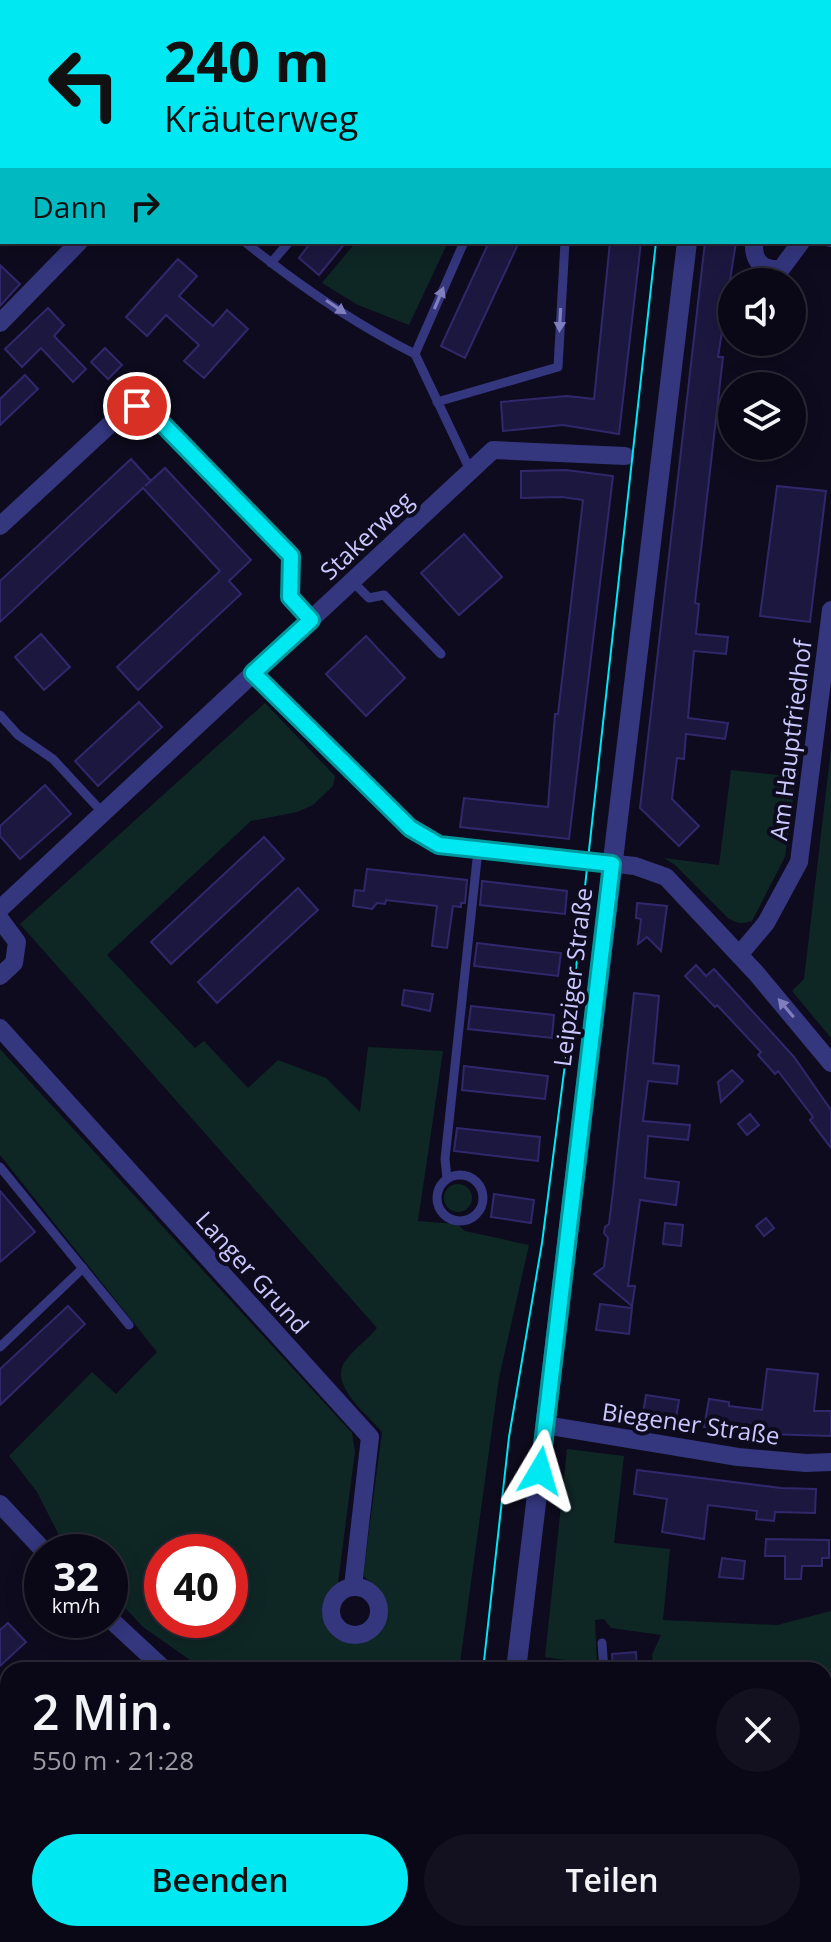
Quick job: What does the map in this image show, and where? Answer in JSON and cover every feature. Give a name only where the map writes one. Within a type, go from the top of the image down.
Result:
[{"type":"street","points":[[0,323],[77,244]]},
{"type":"street","name":"Leipziger Straße","points":[[517,1662],[687,244]]},
{"type":"street","points":[[754,244],[756,259],[771,270],[781,269],[800,244]]},
{"type":"street","points":[[0,526],[119,416],[137,406],[150,411],[291,556],[290,597],[311,620]]},
{"type":"street","name":"Stakerweg","points":[[0,909],[493,450],[625,456]]},
{"type":"street","name":"Am Hauptfriedhof","points":[[739,955],[766,923],[799,862],[831,610]]},
{"type":"street","points":[[253,673],[410,828],[439,845],[635,866],[666,877],[739,955],[831,1063]]},
{"type":"street","points":[[0,919],[17,942],[14,963],[0,976]]},
{"type":"street","name":"Langer Grund","points":[[0,1028],[370,1437],[353,1586]]},
{"type":"street","name":"Biegener Straße","points":[[545,1425],[738,1457],[831,1462]]},
{"type":"street","points":[[4,1517],[24,1534]]},
{"type":"street","points":[[128,1636],[156,1662]]},
{"type":"lane","points":[[247,244],[382,338],[415,354],[471,471]]},
{"type":"lane","points":[[271,263],[287,244]]},
{"type":"lane","points":[[415,354],[463,244]]},
{"type":"lane","points":[[437,402],[558,367],[565,244]]},
{"type":"lane","points":[[352,581],[369,598],[384,595],[441,654]]},
{"type":"lane","points":[[0,715],[18,735],[53,759],[103,813]]},
{"type":"lane","points":[[447,1178],[445,1159],[478,850]]},
{"type":"lane","points":[[0,1167],[129,1325]]},
{"type":"lane","points":[[454,1175],[469,1177],[483,1191],[480,1208],[470,1219],[449,1219],[439,1209],[436,1196],[447,1178],[454,1175]]},
{"type":"lane","points":[[0,1347],[83,1268]]},
{"type":"lane","points":[[602,1643],[603,1662]]},
{"type":"green space","points":[[354,244],[447,244],[409,325],[358,305],[322,283]]},
{"type":"green space","points":[[265,703],[335,776],[333,786],[313,805],[297,812],[251,821],[107,955],[195,1048],[204,1041],[248,1088],[278,1060],[326,1078],[360,1112],[368,1047],[443,1051],[418,1221],[457,1224],[465,1231],[529,1245],[499,1378],[460,1662],[193,1662],[159,1638],[248,1638],[248,1534],[144,1534],[144,1628],[128,1611],[128,1534],[58,1534],[37,1492],[9,1456],[92,1372],[116,1394],[157,1352],[0,1155],[0,1049],[352,1433],[355,1451],[338,1583],[328,1601],[326,1620],[341,1636],[353,1642],[375,1629],[385,1613],[385,1604],[374,1585],[363,1576],[382,1432],[345,1389],[341,1369],[353,1351],[377,1328],[20,924]]},
{"type":"green space","points":[[831,749],[831,1038],[792,991],[804,979]]},
{"type":"green space","points":[[731,770],[796,777],[785,857],[752,921],[742,923],[728,918],[675,865],[664,858],[719,865]]},
{"type":"green space","points":[[458,1184],[468,1188],[472,1198],[468,1208],[458,1212],[448,1208],[444,1198],[448,1188]]},
{"type":"green space","points":[[567,1449],[624,1456],[614,1543],[670,1549],[663,1620],[777,1625],[831,1611],[831,1662],[653,1662],[652,1655],[661,1635],[611,1628],[604,1619],[595,1620],[597,1662],[545,1657]]},
{"type":"building","points":[[310,244],[344,244],[319,275],[299,258]]},
{"type":"building","points":[[488,244],[518,244],[465,358],[441,346]]},
{"type":"building","points":[[610,244],[641,244],[619,434],[563,425],[503,431],[501,402],[567,396],[594,399]]},
{"type":"building","points":[[705,244],[736,244],[732,268],[718,268],[718,357],[723,357],[721,372],[718,372],[718,401],[695,603],[699,604],[696,634],[728,637],[726,654],[694,651],[688,718],[728,723],[725,739],[686,734],[684,759],[677,758],[672,799],[699,826],[679,846],[640,808]]},
{"type":"building","points":[[178,259],[197,276],[179,296],[213,326],[227,310],[248,329],[204,378],[184,361],[199,345],[166,315],[147,336],[126,317]]},
{"type":"building","points":[[0,265],[20,284],[0,306]]},
{"type":"building","points":[[48,308],[64,325],[54,336],[86,369],[73,382],[41,348],[22,367],[5,349]]},
{"type":"building","points":[[105,348],[122,365],[108,379],[91,362]]},
{"type":"building","points":[[25,375],[38,389],[0,425],[0,399]]},
{"type":"building","points":[[131,459],[151,481],[165,468],[251,560],[229,581],[241,594],[138,690],[117,667],[220,571],[143,488],[0,622],[0,581]]},
{"type":"building","points":[[566,470],[613,476],[569,839],[460,827],[464,798],[548,807],[555,714],[558,714],[583,500],[521,498],[521,471]]},
{"type":"building","points":[[777,486],[826,491],[810,622],[760,616]]},
{"type":"building","points":[[464,534],[502,577],[459,615],[421,573]]},
{"type":"building","points":[[41,634],[70,667],[44,690],[15,657]]},
{"type":"building","points":[[366,636],[405,678],[366,716],[326,674]]},
{"type":"building","points":[[139,702],[162,727],[98,786],[75,761]]},
{"type":"building","points":[[45,785],[71,814],[20,859],[0,836],[0,826]]},
{"type":"building","points":[[264,837],[284,859],[171,964],[151,942]]},
{"type":"building","points":[[367,869],[467,880],[465,903],[461,903],[461,907],[453,906],[447,948],[432,946],[437,906],[386,900],[385,904],[377,903],[372,909],[353,906],[355,890],[364,891]]},
{"type":"building","points":[[482,881],[567,891],[565,914],[480,905]]},
{"type":"building","points":[[298,888],[318,910],[217,1003],[198,982]]},
{"type":"building","points":[[637,903],[667,906],[661,951],[647,937],[638,944],[641,919],[636,918]]},
{"type":"building","points":[[477,943],[561,953],[558,976],[474,966]]},
{"type":"building","points":[[696,965],[706,976],[714,969],[794,1057],[831,1110],[831,1148],[810,1120],[813,1117],[778,1071],[775,1074],[758,1055],[761,1052],[685,976]]},
{"type":"building","points":[[404,990],[433,994],[430,1011],[402,1005]]},
{"type":"building","points":[[634,993],[659,996],[653,1063],[679,1066],[677,1084],[648,1081],[643,1121],[690,1125],[688,1140],[648,1136],[645,1178],[679,1182],[676,1205],[640,1200],[628,1286],[635,1286],[632,1306],[594,1274],[604,1267],[608,1238],[604,1233],[609,1224]]},
{"type":"building","points":[[471,1006],[554,1015],[552,1038],[468,1029]]},
{"type":"building","points":[[464,1066],[548,1076],[545,1099],[462,1090]]},
{"type":"building","points":[[732,1070],[743,1081],[721,1102],[718,1082]]},
{"type":"building","points":[[750,1114],[759,1125],[747,1135],[738,1124]]},
{"type":"building","points":[[457,1128],[540,1137],[538,1161],[454,1151]]},
{"type":"building","points":[[0,1191],[35,1232],[0,1262]]},
{"type":"building","points":[[494,1194],[534,1200],[531,1223],[491,1217]]},
{"type":"building","points":[[766,1218],[774,1228],[764,1236],[756,1226]]},
{"type":"building","points":[[665,1223],[683,1225],[681,1246],[663,1244]]},
{"type":"building","points":[[600,1304],[632,1308],[629,1334],[596,1330]]},
{"type":"building","points":[[68,1306],[85,1324],[0,1405],[0,1369]]},
{"type":"building","points":[[767,1369],[818,1374],[814,1411],[831,1411],[831,1436],[766,1434],[704,1427],[709,1399],[729,1402],[729,1406],[762,1410]]},
{"type":"building","points":[[646,1395],[679,1400],[675,1424],[642,1419]]},
{"type":"building","points":[[637,1470],[781,1488],[816,1489],[815,1513],[775,1512],[774,1521],[756,1519],[757,1511],[708,1505],[704,1539],[662,1532],[667,1499],[634,1494]]},
{"type":"building","points":[[766,1539],[829,1540],[829,1558],[822,1558],[822,1566],[802,1566],[801,1579],[785,1579],[785,1556],[765,1556]]},
{"type":"building","points":[[722,1558],[745,1561],[743,1579],[719,1577]]},
{"type":"building","points":[[8,1623],[26,1642],[4,1662],[0,1662],[0,1630]]},
{"type":"building","points":[[636,1652],[637,1662],[612,1662],[612,1654]]},
{"type":"tram line","points":[[484,1662],[509,1437],[542,1243],[568,1041],[656,244]]},
{"type":"route","points":[[137,406],[150,411],[291,556],[290,597],[311,620],[253,673],[410,828],[439,845],[612,864],[540,1471]]}]
